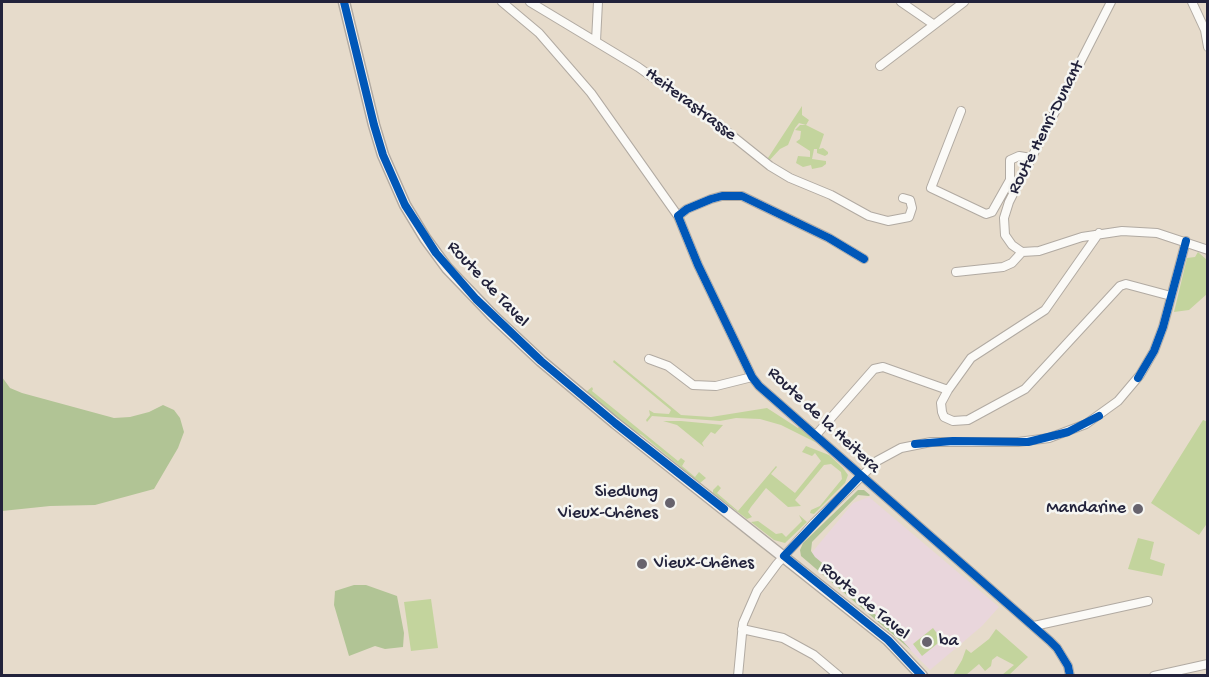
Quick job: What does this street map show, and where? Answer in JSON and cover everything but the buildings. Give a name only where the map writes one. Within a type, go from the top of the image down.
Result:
[{"type":"main road","name":"Route de Tavel","points":[[344,2],[383,155],[405,205],[447,268],[541,361],[615,423],[888,640],[922,675]]},
{"type":"street","points":[[502,2],[539,33],[591,93],[678,216],[687,209],[711,199],[723,196],[742,196],[829,238],[864,259]]},
{"type":"street","name":"Heiterastrasse","points":[[530,2],[671,89],[770,166],[790,178],[869,216],[888,221],[909,218],[912,208],[910,200],[903,198]]},
{"type":"street","points":[[596,41],[598,2]]},
{"type":"street","points":[[901,2],[933,24]]},
{"type":"street","points":[[880,66],[964,2]]},
{"type":"street","name":"Route Henri-Dunant","points":[[1022,252],[1007,240],[1003,226],[1009,202],[1111,2]]},
{"type":"street","points":[[1192,2],[1205,30],[1208,46]]},
{"type":"street","points":[[961,111],[931,188],[986,214],[992,212],[1010,180],[1010,160],[1019,156],[1032,158]]},
{"type":"street","name":"Route de la Heitera","points":[[678,216],[698,265],[752,377],[860,476],[1034,626],[1057,648],[1068,666],[1070,675]]},
{"type":"street","points":[[956,272],[1003,267],[1012,263],[1022,252],[1039,251],[1099,233],[1145,231],[1186,241],[1208,250]]},
{"type":"street","points":[[1099,233],[1045,310],[971,358],[941,403],[944,417],[953,421],[968,420],[1025,389],[1120,286],[1126,284],[1171,296]]},
{"type":"street","points":[[738,675],[742,629],[757,591],[784,556],[860,476],[889,453],[915,444],[954,441],[1028,442],[1049,438],[1086,424],[1118,401],[1140,375],[1154,351],[1186,241]]},
{"type":"street","points":[[649,359],[668,366],[693,385],[716,386],[752,377]]},
{"type":"street","points":[[816,435],[874,369],[883,367],[948,390]]},
{"type":"street","points":[[1034,626],[1148,601]]},
{"type":"street","points":[[742,629],[783,638],[822,660],[839,675]]},
{"type":"street","points":[[1154,675],[1208,664]]},
{"type":"shaded area","points":[[869,497],[999,607],[982,626],[930,670],[876,615],[809,556],[853,503]]},
{"type":"green space","points":[[802,106],[802,115],[809,120],[806,125],[799,123],[788,145],[780,149],[768,162],[766,161]]},
{"type":"green space","points":[[800,125],[806,125],[824,134],[819,149],[823,148],[828,154],[825,156],[814,149],[812,159],[826,161],[822,167],[812,169],[811,165],[803,167],[796,163],[798,156],[810,157],[810,151],[796,142],[800,139],[801,131],[795,130]]},
{"type":"green space","points":[[1198,252],[1207,260],[1207,294],[1189,310],[1174,312],[1187,258],[1195,257]]},
{"type":"green space","points":[[614,360],[681,415],[711,417],[767,408],[798,428],[800,426],[821,445],[781,425],[760,419],[736,418],[720,421],[652,416],[647,422],[650,415],[649,410],[654,413],[669,414],[671,410],[613,362]]},
{"type":"green space","points":[[2,377],[10,388],[22,393],[114,418],[149,412],[163,405],[174,410],[180,418],[184,432],[178,448],[154,489],[95,505],[50,506],[2,511]]},
{"type":"green space","points":[[592,387],[592,391],[678,461],[681,458],[685,461],[682,466],[695,477],[699,472],[706,478],[700,483],[642,435],[632,430],[586,392]]},
{"type":"green space","points":[[1203,420],[1208,422],[1208,522],[1199,535],[1151,503]]},
{"type":"green space","points":[[663,421],[723,425],[715,434],[711,432],[702,443],[704,447],[677,425]]},
{"type":"green space","points":[[806,446],[829,455],[848,475],[845,483],[814,514],[810,513],[811,510],[820,506],[842,479],[841,472],[831,464],[824,465],[795,500],[801,506],[788,507],[766,488],[748,512],[752,517],[747,519],[713,493],[718,485],[721,488],[717,493],[738,511],[776,466],[771,474],[795,493],[821,461],[815,453],[812,456],[802,452]]},
{"type":"green space","points":[[858,490],[864,490],[870,495],[858,495],[812,542],[811,551],[838,576],[851,594],[890,627],[911,650],[801,556],[800,550],[803,543]]},
{"type":"green space","points":[[799,515],[807,522],[785,543],[774,540],[751,522],[758,521],[776,534],[782,533],[786,537],[802,521]]},
{"type":"green space","points":[[1138,538],[1154,542],[1150,559],[1165,564],[1162,576],[1128,569]]},
{"type":"green space","points":[[354,585],[366,585],[397,596],[404,633],[403,647],[385,649],[375,646],[349,656],[334,605],[335,591]]},
{"type":"green space","points":[[431,599],[438,648],[411,651],[404,602]]},
{"type":"green space","name":"ba","points":[[933,628],[942,640],[922,656],[913,644]]},
{"type":"green space","points":[[996,629],[1028,657],[1009,675],[1002,675],[1014,665],[997,656],[985,671],[979,664],[966,675],[953,675],[966,649],[971,653],[989,639]]},
{"type":"cycle path","points":[[344,2],[383,155],[405,205],[436,253],[476,299],[541,361],[724,509]]},
{"type":"cycle path","points":[[864,259],[829,238],[742,196],[722,196],[711,199],[687,209],[678,216],[698,265],[752,377],[759,386],[1050,641],[1068,666],[1070,676]]},
{"type":"cycle path","points":[[1138,378],[1154,351],[1163,327],[1186,241]]},
{"type":"cycle path","points":[[915,444],[953,441],[1028,442],[1068,432],[1099,416]]},
{"type":"cycle path","points":[[860,476],[784,556],[888,640],[922,676]]},
{"type":"place","name":"Siedlung Vieux-Chênes","points":[[670,503]]},
{"type":"place","name":"Mandarine","points":[[1138,509]]},
{"type":"place","name":"Vieux-Chênes","points":[[642,564]]},
{"type":"place","name":"ba","points":[[927,642]]}]
